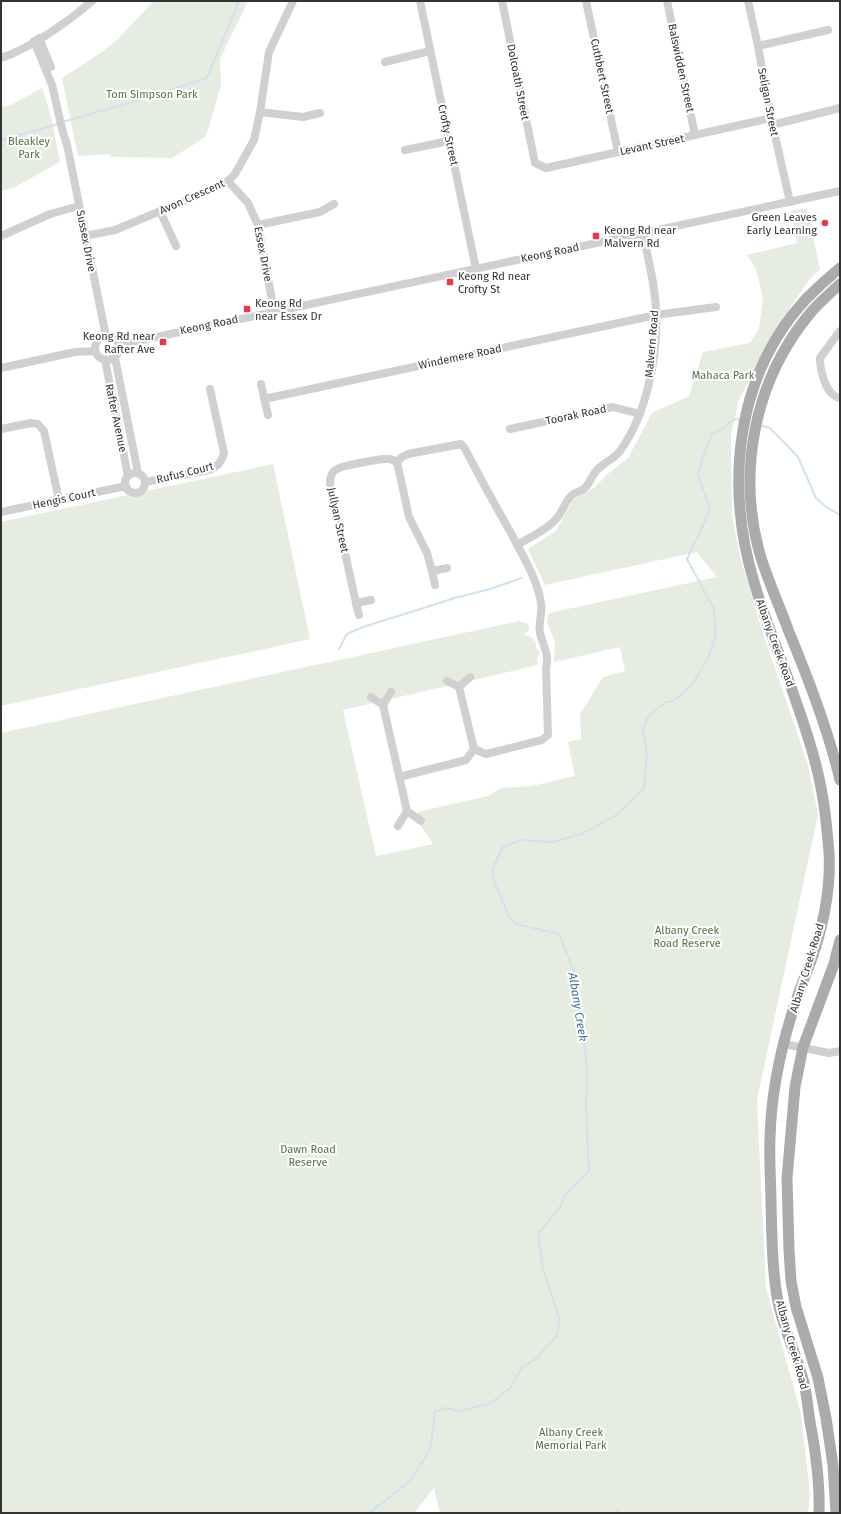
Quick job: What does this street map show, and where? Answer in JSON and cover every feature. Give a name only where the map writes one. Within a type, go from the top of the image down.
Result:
[{"type":"main road","name":"Albany Creek Road","points":[[819,1513],[818,1468],[804,1383],[779,1303],[772,1247],[770,1139],[773,1103],[784,1044],[799,992],[812,959],[820,932],[825,908],[829,856],[822,793],[814,760],[792,688],[757,593],[746,554],[738,488],[738,462],[748,407],[763,366],[773,347],[806,300],[840,268]]},
{"type":"main road","name":"Albany Creek Road","points":[[840,284],[818,304],[805,319],[776,365],[759,410],[754,429],[750,465],[750,489],[754,531],[760,553],[812,690],[832,748],[840,780]]},
{"type":"main road","points":[[796,313],[805,319]]},
{"type":"main road","name":"Albany Creek Road","points":[[836,1513],[833,1465],[826,1418],[818,1378],[796,1307],[790,1266],[787,1184],[795,1087],[803,1047],[834,964],[840,940]]},
{"type":"street","points":[[1,58],[37,40],[78,14],[92,1]]},
{"type":"street","name":"Avon Crescent","points":[[85,236],[115,230],[220,186],[235,174],[254,140],[260,112],[269,52],[293,1]]},
{"type":"street","name":"Crofty Street","points":[[420,1],[476,269]]},
{"type":"street","name":"Dolcoath Street","points":[[502,1],[535,163]]},
{"type":"street","name":"Cuthbert Street","points":[[586,1],[618,152]]},
{"type":"street","name":"Balswidden Street","points":[[667,1],[695,136]]},
{"type":"street","name":"Seligan Street","points":[[748,1],[758,46],[771,122],[790,202]]},
{"type":"street","points":[[758,46],[828,30]]},
{"type":"street","name":"Sussex Drive","points":[[37,40],[52,84],[64,128],[106,336]]},
{"type":"street","points":[[385,62],[430,50]]},
{"type":"street","name":"Levant Street","points":[[535,163],[546,168],[695,136],[840,108]]},
{"type":"street","points":[[260,112],[303,117],[320,113]]},
{"type":"street","points":[[405,150],[449,141]]},
{"type":"street","name":"Essex Drive","points":[[228,181],[248,202],[258,225],[274,311]]},
{"type":"street","name":"Keong Road","points":[[119,345],[840,191]]},
{"type":"street","points":[[258,225],[320,212],[334,204]]},
{"type":"street","points":[[1,236],[50,214],[79,206]]},
{"type":"street","points":[[160,211],[176,246]]},
{"type":"street","name":"Malvern Road","points":[[517,545],[548,526],[558,517],[572,495],[587,486],[598,469],[612,460],[637,423],[648,390],[653,360],[656,315],[652,276],[643,233]]},
{"type":"street","name":"Windemere Road","points":[[264,399],[656,315],[716,308]]},
{"type":"street","points":[[840,331],[820,358],[825,382],[831,393],[836,398],[840,398]]},
{"type":"street","points":[[106,336],[115,339],[119,345],[119,352],[115,358],[105,360],[99,357],[95,351],[98,340],[106,336]]},
{"type":"street","points":[[1,368],[74,352],[95,351]]},
{"type":"street","name":"Rafter Avenue","points":[[115,358],[138,473],[143,477],[145,482]]},
{"type":"street","name":"Rafter Avenue","points":[[105,360],[128,476],[126,486]]},
{"type":"street","points":[[261,384],[268,415]]},
{"type":"street","name":"Rufus Court","points":[[145,482],[209,470],[217,466],[222,461],[224,454],[210,389]]},
{"type":"street","name":"Toorak Road","points":[[510,429],[613,407],[640,414]]},
{"type":"street","points":[[1,429],[31,423],[38,424],[44,431],[59,500]]},
{"type":"street","points":[[435,585],[427,553],[409,518],[397,462],[402,456],[408,454],[461,444],[531,572],[542,604],[539,624],[548,661],[546,668],[548,735],[542,740],[486,754],[474,749]]},
{"type":"street","name":"Jullyan Street","points":[[359,615],[330,480],[332,474],[339,468],[383,459],[390,459],[397,462]]},
{"type":"street","points":[[128,476],[132,473],[138,473]]},
{"type":"street","points":[[126,486],[130,491],[136,492],[143,488],[145,482]]},
{"type":"street","name":"Hengis Court","points":[[1,512],[126,486]]},
{"type":"street","points":[[432,571],[447,568]]},
{"type":"street","points":[[356,603],[371,600]]},
{"type":"street","points":[[459,688],[470,677]]},
{"type":"street","points":[[399,777],[466,760],[474,749],[459,688],[447,681]]},
{"type":"street","points":[[383,705],[391,692]]},
{"type":"street","points":[[371,697],[383,705],[407,811],[421,821]]},
{"type":"street","points":[[398,826],[407,811]]},
{"type":"street","points":[[784,1044],[829,1053],[840,1051]]},
{"type":"green space","name":"Tom Simpson Park","points":[[154,1],[248,1],[220,59],[221,85],[208,130],[204,138],[172,158],[111,157],[110,154],[78,156],[62,78],[99,54],[117,40]]},
{"type":"green space","name":"Bleakley Park","points":[[42,88],[51,116],[60,162],[13,188],[1,191],[1,107],[9,106]]},
{"type":"green space","name":"Dawn Road Reserve","points":[[807,208],[820,269],[809,280],[791,306],[739,399],[731,435],[732,515],[740,556],[760,624],[807,762],[818,814],[757,1100],[766,1288],[801,1414],[810,1494],[808,1513],[440,1513],[434,1488],[414,1513],[1,1513],[1,733],[519,621],[528,624],[529,629],[524,635],[531,637],[536,642],[536,648],[540,652],[537,659],[538,665],[343,710],[376,856],[433,844],[421,826],[418,812],[488,796],[501,788],[532,786],[575,776],[568,742],[581,739],[580,714],[603,677],[625,671],[620,647],[554,662],[555,642],[547,622],[549,613],[717,577],[697,552],[545,585],[528,549],[556,531],[573,500],[594,488],[610,472],[628,458],[652,413],[689,396],[703,352],[750,343],[759,328],[763,299],[756,269],[747,255],[797,243],[791,211]]},
{"type":"green space","points":[[273,464],[310,639],[1,706],[1,522]]},
{"type":"waterway","points":[[62,122],[129,103],[207,78],[239,1]]},
{"type":"waterway","points":[[1,140],[58,124]]},
{"type":"waterway","name":"Albany Creek","points":[[369,1513],[409,1482],[430,1450],[435,1412],[445,1408],[459,1411],[491,1403],[511,1387],[522,1367],[537,1358],[556,1336],[560,1321],[543,1269],[538,1234],[560,1207],[565,1195],[589,1171],[586,1108],[587,1069],[581,1021],[574,991],[574,971],[559,934],[516,924],[509,917],[494,881],[493,868],[503,847],[521,840],[553,842],[581,834],[615,816],[644,789],[647,755],[643,729],[646,721],[650,715],[666,702],[673,701],[692,685],[708,658],[716,635],[714,609],[687,559],[710,510],[698,474],[702,459],[712,434],[722,429],[735,419],[742,420]]},
{"type":"waterway","name":"Albany Creek","points":[[759,425],[770,428],[798,457],[816,498],[826,507],[840,515]]},
{"type":"waterway","points":[[339,649],[347,634],[363,627],[522,578]]},
{"type":"waterway","points":[[616,1513],[618,1509]]},
{"type":"place","name":"Green Leaves Early Learning","points":[[825,223]]},
{"type":"place","name":"Keong Rd near Malvern Rd","points":[[596,236]]},
{"type":"place","name":"Keong Rd near Crofty St","points":[[450,282]]},
{"type":"place","name":"Keong Rd near Essex Dr","points":[[247,309]]},
{"type":"place","name":"Keong Rd near Rafter Ave","points":[[163,342]]},
{"type":"park label","name":"Mahaca Park","points":[[723,375]]},
{"type":"park label","name":"Albany Creek Road Reserve","points":[[687,936]]},
{"type":"park label","name":"Albany Creek Memorial Park","points":[[571,1438]]}]
